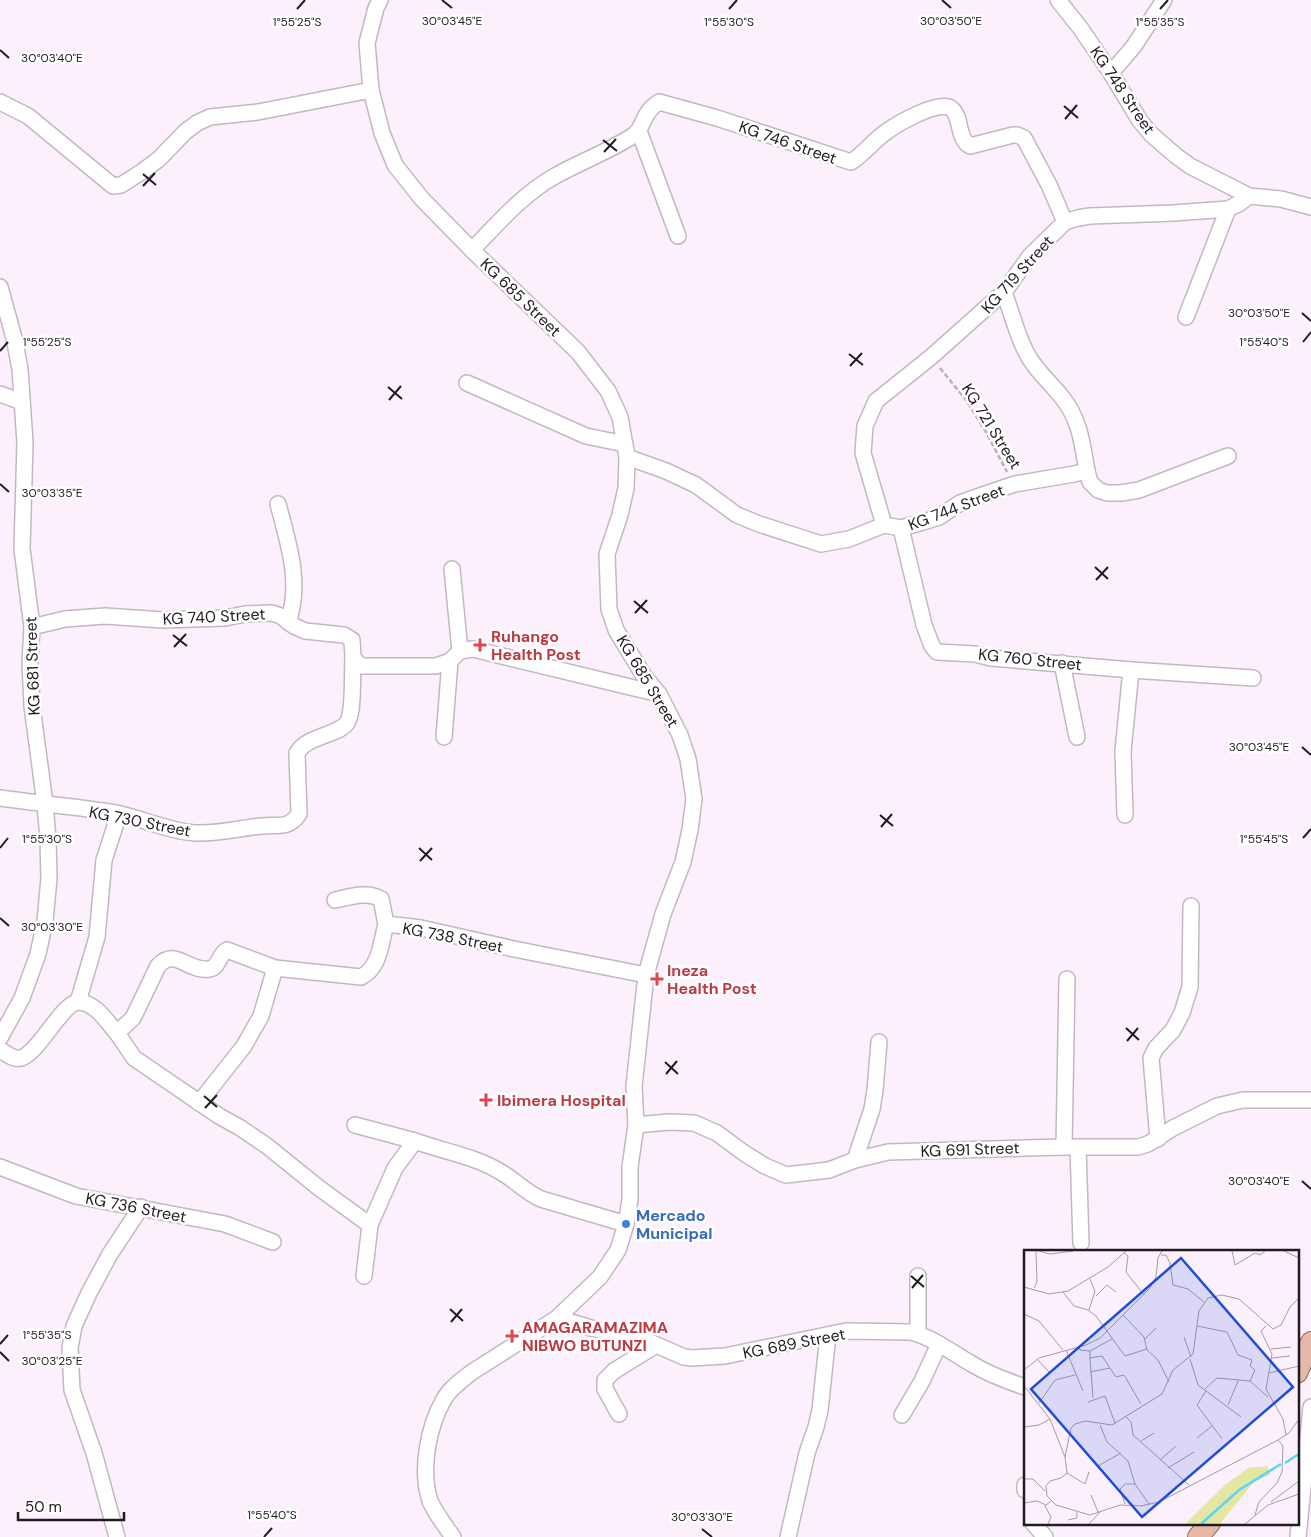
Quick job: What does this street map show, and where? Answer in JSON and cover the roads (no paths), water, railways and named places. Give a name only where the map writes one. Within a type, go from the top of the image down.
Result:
[{"type":"main road","points":[[1298,1371],[1311,1342]]},
{"type":"main road","points":[[1198,1537],[1209,1524]]},
{"type":"street","name":"KG 685 Street","points":[[380,0],[376,8],[367,43],[371,90],[382,132],[395,165],[422,198],[472,250],[578,352],[608,391],[620,417],[626,450],[626,488],[620,515],[607,554],[609,609],[616,630],[644,676],[659,694],[680,735],[688,758],[694,800],[683,862],[663,914],[646,975],[634,1086],[636,1125],[630,1167],[630,1200],[626,1224],[618,1250],[600,1277],[557,1318],[459,1382],[445,1398],[433,1423],[427,1456],[426,1480],[431,1502],[453,1537]]},
{"type":"street","name":"KG 748 Street","points":[[1058,0],[1081,29],[1140,121],[1152,135],[1190,166],[1250,196],[1281,199],[1311,207]]},
{"type":"street","points":[[1111,74],[1134,46],[1164,0]]},
{"type":"street","points":[[0,102],[28,116],[113,186],[121,185],[143,171],[159,159],[185,132],[210,117],[258,112],[371,90]]},
{"type":"street","name":"KG 746 Street","points":[[639,131],[644,117],[651,107],[659,102],[717,118],[851,162],[886,132],[920,112],[949,106],[954,111],[965,142],[970,146],[1017,134],[1024,138],[1049,184],[1065,222]]},
{"type":"street","points":[[472,250],[530,192],[555,176],[618,144],[639,131],[678,236]]},
{"type":"street","name":"KG 719 Street","points":[[884,525],[863,453],[865,426],[876,401],[931,357],[1004,292],[1030,256],[1065,222],[1090,216],[1174,214],[1228,209],[1250,196]]},
{"type":"street","points":[[1186,318],[1228,209]]},
{"type":"street","name":"KG 681 Street","points":[[0,287],[14,338],[20,369],[25,443],[22,549],[32,627],[30,662],[32,706],[45,804],[49,878],[45,921],[38,954],[22,998],[0,1038]]},
{"type":"street","points":[[1004,292],[1025,351],[1042,376],[1070,409],[1077,423],[1090,482],[1098,490],[1107,493],[1139,490],[1228,456]]},
{"type":"street","name":"KG 744 Street","points":[[466,383],[586,436],[626,450],[696,485],[737,515],[821,544],[849,539],[884,525],[900,528],[923,522],[939,516],[960,503],[1016,484],[1087,471]]},
{"type":"street","points":[[0,394],[22,402]]},
{"type":"street","points":[[278,504],[293,562],[294,600],[288,622]]},
{"type":"street","name":"KG 760 Street","points":[[900,528],[924,625],[934,650],[941,653],[957,652],[991,658],[1253,678]]},
{"type":"street","points":[[444,737],[455,656],[452,569]]},
{"type":"street","name":"KG 740 Street","points":[[32,627],[64,618],[105,616],[163,620],[224,618],[245,614],[272,613],[281,616],[305,631],[348,637],[352,640],[353,658]]},
{"type":"street","points":[[353,658],[361,666],[436,666],[455,656],[473,650],[659,694]]},
{"type":"street","name":"KG 730 Street","points":[[0,798],[119,814],[152,824],[196,833],[292,823],[298,814],[297,753],[308,742],[346,726],[351,710],[353,658]]},
{"type":"street","points":[[1062,663],[1077,737]]},
{"type":"street","points":[[1125,815],[1123,751],[1131,670]]},
{"type":"street","points":[[78,1002],[98,937],[104,860],[119,814]]},
{"type":"street","points":[[335,900],[367,894],[381,898],[386,924]]},
{"type":"street","points":[[1158,1139],[1151,1058],[1161,1042],[1173,1030],[1182,1013],[1190,987],[1191,906]]},
{"type":"street","name":"KG 738 Street","points":[[117,1033],[133,1018],[158,966],[164,960],[170,958],[200,969],[209,969],[215,967],[222,953],[227,950],[275,968],[361,977],[368,974],[378,957],[386,924],[422,928],[646,975]]},
{"type":"street","points":[[199,1103],[244,1046],[262,1016],[275,968]]},
{"type":"street","points":[[1067,978],[1071,1147],[1080,1243]]},
{"type":"street","points":[[0,1050],[12,1057],[22,1058],[33,1050],[73,1004],[78,1002],[88,1005],[100,1013],[117,1033],[134,1058],[199,1103],[267,1146],[298,1172],[370,1225]]},
{"type":"street","points":[[855,1160],[872,1109],[879,1042]]},
{"type":"street","name":"KG 691 Street","points":[[636,1125],[669,1122],[694,1123],[717,1133],[765,1166],[786,1175],[829,1170],[855,1160],[888,1152],[1138,1147],[1158,1139],[1173,1128],[1217,1106],[1243,1100],[1311,1100]]},
{"type":"street","points":[[355,1125],[471,1159],[498,1170],[536,1197],[626,1224]]},
{"type":"street","points":[[364,1276],[370,1225],[395,1168],[414,1141]]},
{"type":"street","name":"KG 736 Street","points":[[0,1167],[76,1196],[225,1224],[273,1242]]},
{"type":"street","points":[[117,1537],[94,1453],[72,1390],[70,1348],[74,1326],[89,1294],[110,1254],[141,1207]]},
{"type":"street","points":[[918,1276],[918,1334]]},
{"type":"street","name":"KG 689 Street","points":[[557,1318],[644,1340],[684,1358],[725,1356],[846,1331],[910,1332],[940,1344],[973,1365],[1024,1387]]},
{"type":"street","points":[[788,1537],[807,1453],[820,1410],[828,1335]]},
{"type":"street","points":[[902,1415],[922,1381],[940,1344]]},
{"type":"street","points":[[619,1414],[605,1389],[605,1380],[614,1371],[656,1345]]},
{"type":"street","points":[[1298,1537],[1311,1407]]},
{"type":"street","points":[[1034,1524],[1045,1537]]},
{"type":"place","name":"Ruhango Health Post","points":[[480,645]]},
{"type":"place","name":"Ineza Health Post","points":[[657,979]]},
{"type":"place","name":"Ibimera Hospital","points":[[486,1100]]},
{"type":"place","name":"Mercado Municipal","points":[[626,1224]]},
{"type":"place","name":"AMAGARAMAZIMA NIBWO BUTUNZI","points":[[512,1336]]}]
